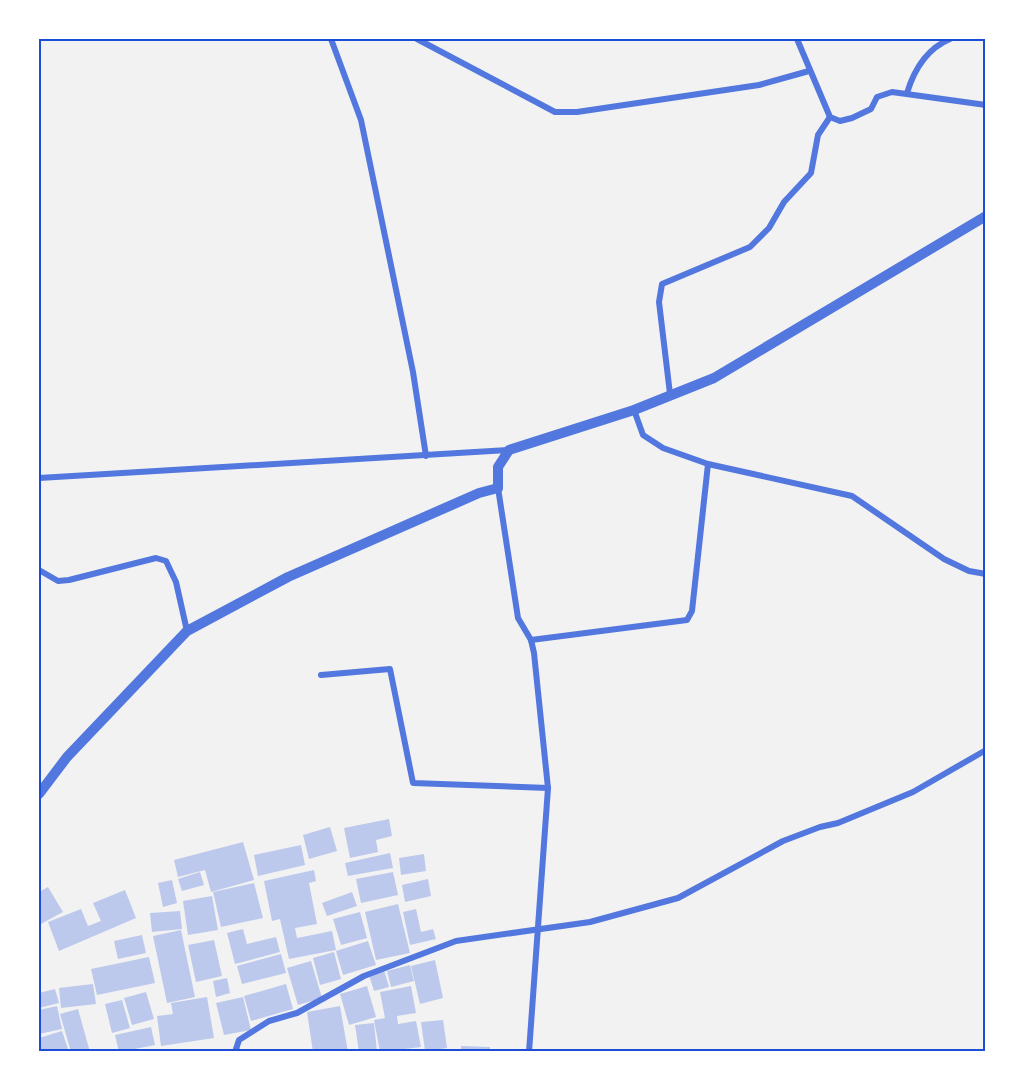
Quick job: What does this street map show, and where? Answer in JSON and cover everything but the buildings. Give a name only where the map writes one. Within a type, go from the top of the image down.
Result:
[{"type":"street","points":[[331,39],[361,120],[413,372],[426,456]]},
{"type":"street","points":[[417,39],[555,112],[577,112],[759,85],[808,71]]},
{"type":"street","points":[[796,39],[830,117],[840,121],[871,109],[877,98],[892,92],[970,105],[986,105]]},
{"type":"street","points":[[907,93],[918,65],[940,43],[950,39]]},
{"type":"street","points":[[670,394],[659,302],[662,284],[750,247],[769,228],[784,202],[811,173],[818,135],[830,117]]},
{"type":"street","points":[[39,478],[509,450],[634,410],[714,378],[986,216]]},
{"type":"street","points":[[634,410],[643,435],[663,448],[708,464],[852,496],[944,559],[969,571],[986,574]]},
{"type":"street","points":[[509,450],[498,467],[498,489],[518,618],[531,640],[548,788],[529,1052]]},
{"type":"street","points":[[531,640],[687,620],[693,611],[708,464]]},
{"type":"street","points":[[39,794],[67,756],[187,631],[288,577],[472,497],[498,489]]},
{"type":"street","points":[[39,570],[58,581],[156,558],[166,561],[176,582],[187,631]]},
{"type":"street","points":[[321,675],[390,669],[413,783],[548,788]]},
{"type":"street","points":[[238,1052],[236,1049],[239,1040],[269,1021],[297,1013],[364,976],[456,941],[537,927],[590,922],[678,898],[783,841],[838,823],[913,792],[986,750]]}]
